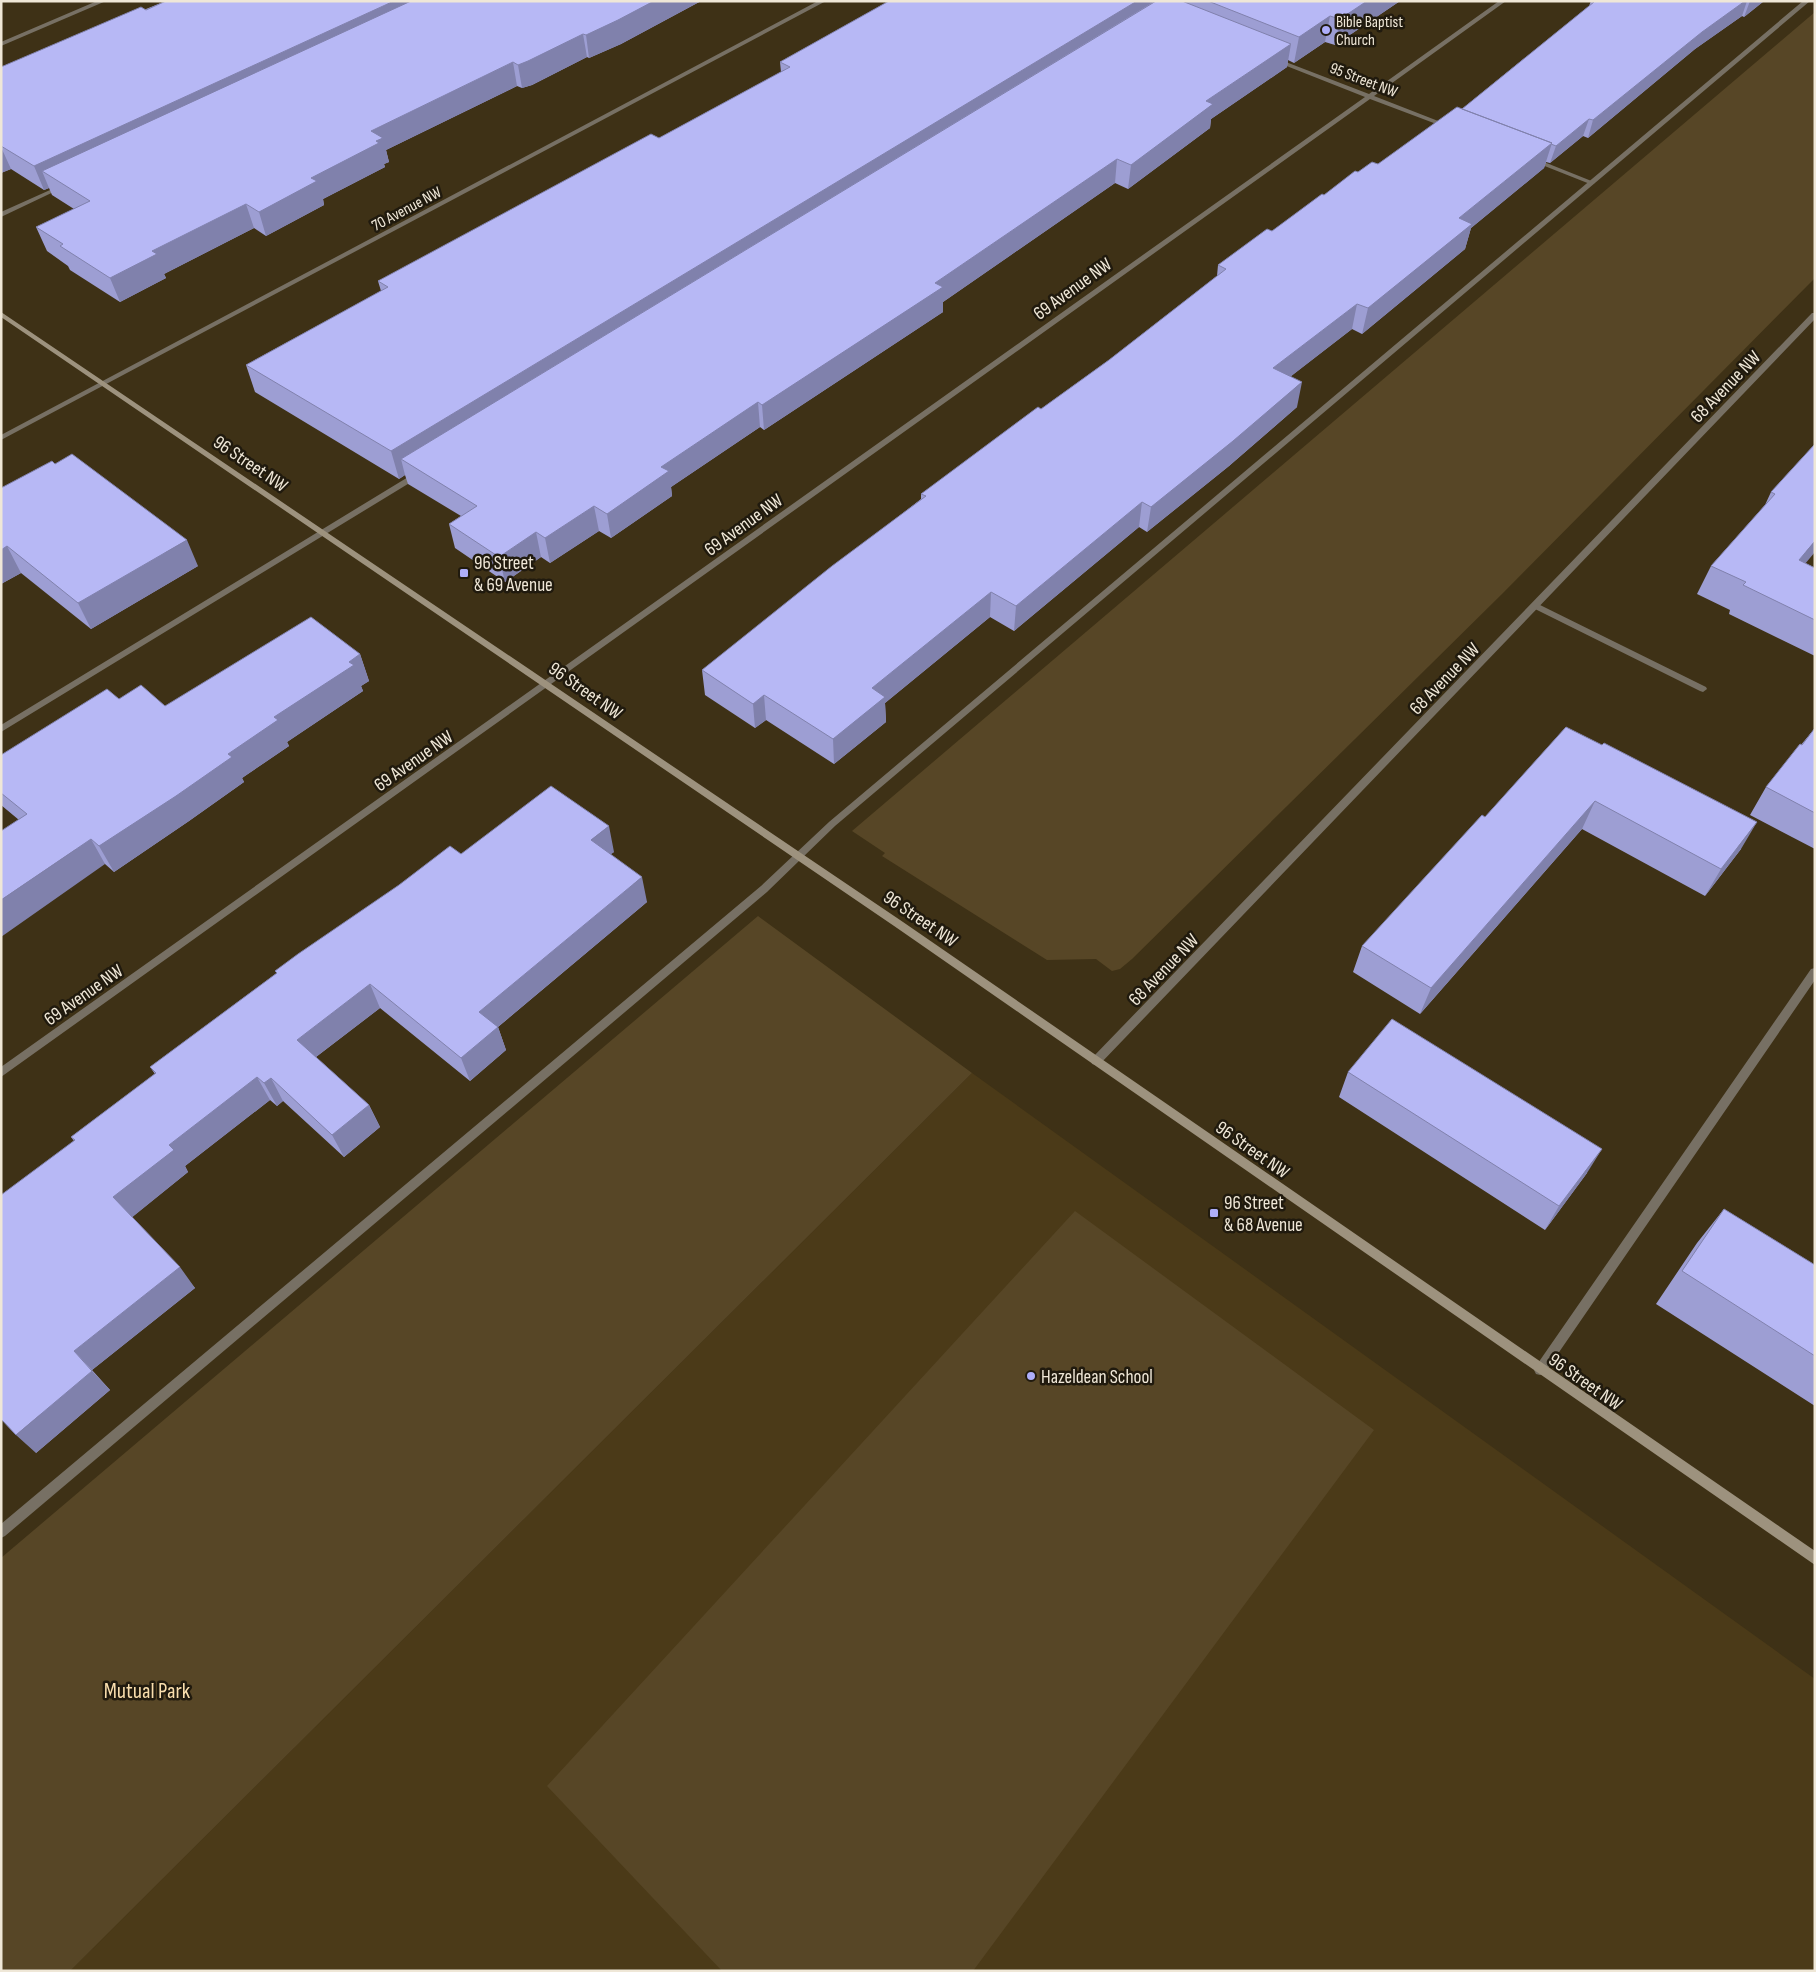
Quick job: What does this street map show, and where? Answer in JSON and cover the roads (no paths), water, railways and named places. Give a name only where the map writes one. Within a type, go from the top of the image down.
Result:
[{"type":"street","points":[[1,44],[102,1]]},
{"type":"street","name":"70 Avenue NW","points":[[1,438],[823,1]]},
{"type":"street","name":"69 Avenue NW","points":[[1,1073],[1503,1]]},
{"type":"street","points":[[1,1532],[764,890],[839,818],[1807,1]]},
{"type":"street","name":"95 Street NW","points":[[1271,58],[1453,129]]},
{"type":"street","points":[[1527,158],[1592,183]]},
{"type":"street","points":[[1,215],[64,186]]},
{"type":"street","name":"96 Street NW","points":[[1,314],[548,684],[1815,1559]]},
{"type":"street","name":"68 Avenue NW","points":[[1096,1061],[1815,315]]},
{"type":"street","points":[[1,729],[428,468]]},
{"type":"street","points":[[1536,606],[1703,689]]},
{"type":"street","points":[[1540,1370],[1815,972]]},
{"type":"place","name":"Bible Baptist Church","points":[[1326,30]]},
{"type":"place","name":"96 Street & 69 Avenue","points":[[464,573]]},
{"type":"place","name":"96 Street & 68 Avenue","points":[[1214,1213]]},
{"type":"place","name":"Hazeldean School","points":[[1031,1376]]},
{"type":"park label","name":"Mutual Park","points":[[147,1690]]}]
